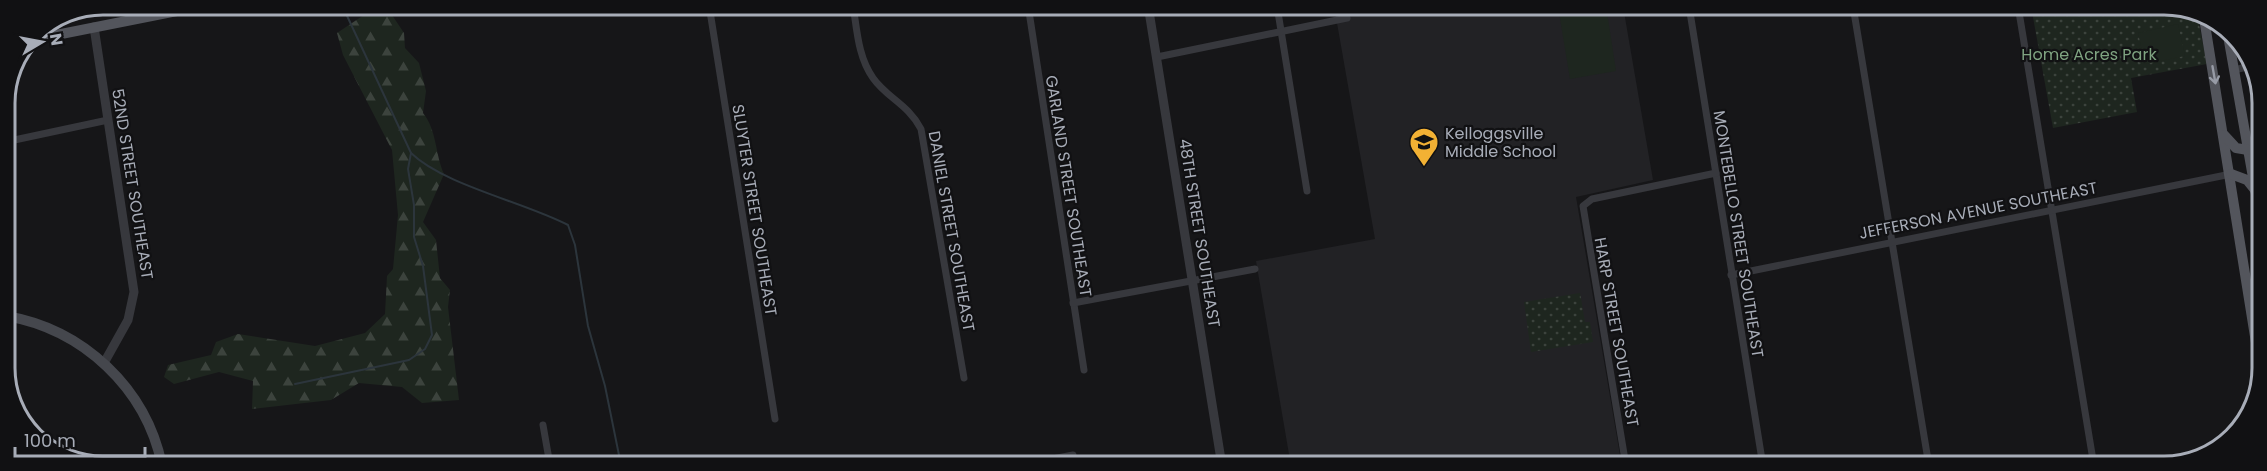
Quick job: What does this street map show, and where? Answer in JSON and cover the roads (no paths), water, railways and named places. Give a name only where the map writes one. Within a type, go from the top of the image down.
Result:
[{"type":"main road","points":[[45,37],[156,15]]},
{"type":"main road","points":[[2205,26],[2252,314]]},
{"type":"main road","points":[[2230,45],[2252,173]]},
{"type":"main road","points":[[2224,134],[2236,148],[2248,150]]},
{"type":"main road","points":[[2231,174],[2247,180],[2252,186]]},
{"type":"main road","points":[[15,318],[54,330],[82,345],[104,363],[130,391],[140,408],[160,456]]},
{"type":"street","name":"SLUYTER STREET SOUTHEAST","points":[[711,15],[775,419]]},
{"type":"street","name":"DANIEL STREET SOUTHEAST","points":[[855,15],[860,50],[866,67],[874,80],[914,114],[921,129],[964,378]]},
{"type":"street","name":"GARLAND STREET SOUTHEAST","points":[[1030,15],[1083,370]]},
{"type":"street","name":"48TH STREET SOUTHEAST","points":[[1150,15],[1220,456]]},
{"type":"street","points":[[1278,15],[1307,191]]},
{"type":"street","name":"MONTEBELLO STREET SOUTHEAST","points":[[1690,15],[1760,456]]},
{"type":"street","points":[[1854,15],[1927,456]]},
{"type":"street","points":[[2019,15],[2092,456]]},
{"type":"street","points":[[1157,57],[1347,18]]},
{"type":"street","name":"52ND STREET SOUTHEAST","points":[[94,27],[134,291],[128,320],[104,363]]},
{"type":"street","points":[[2234,70],[2244,68]]},
{"type":"street","points":[[15,140],[108,120]]},
{"type":"street","name":"HARP STREET SOUTHEAST","points":[[1624,456],[1584,203],[1592,199],[1716,173]]},
{"type":"street","name":"JEFFERSON AVENUE SOUTHEAST","points":[[1731,275],[2231,174]]},
{"type":"street","points":[[1073,303],[1255,269]]},
{"type":"street","points":[[543,425],[548,456]]},
{"type":"waterway","points":[[347,15],[411,153],[443,175],[568,225],[575,245],[588,326],[605,386],[619,456]]},
{"type":"waterway","points":[[295,384],[409,360],[425,349],[432,335],[423,266],[414,237],[414,205],[408,169],[411,153]]},
{"type":"place","name":"Kelloggsville Middle School","points":[[1424,168]]},
{"type":"park label","name":"Home Acres Park","points":[[2089,54]]}]
